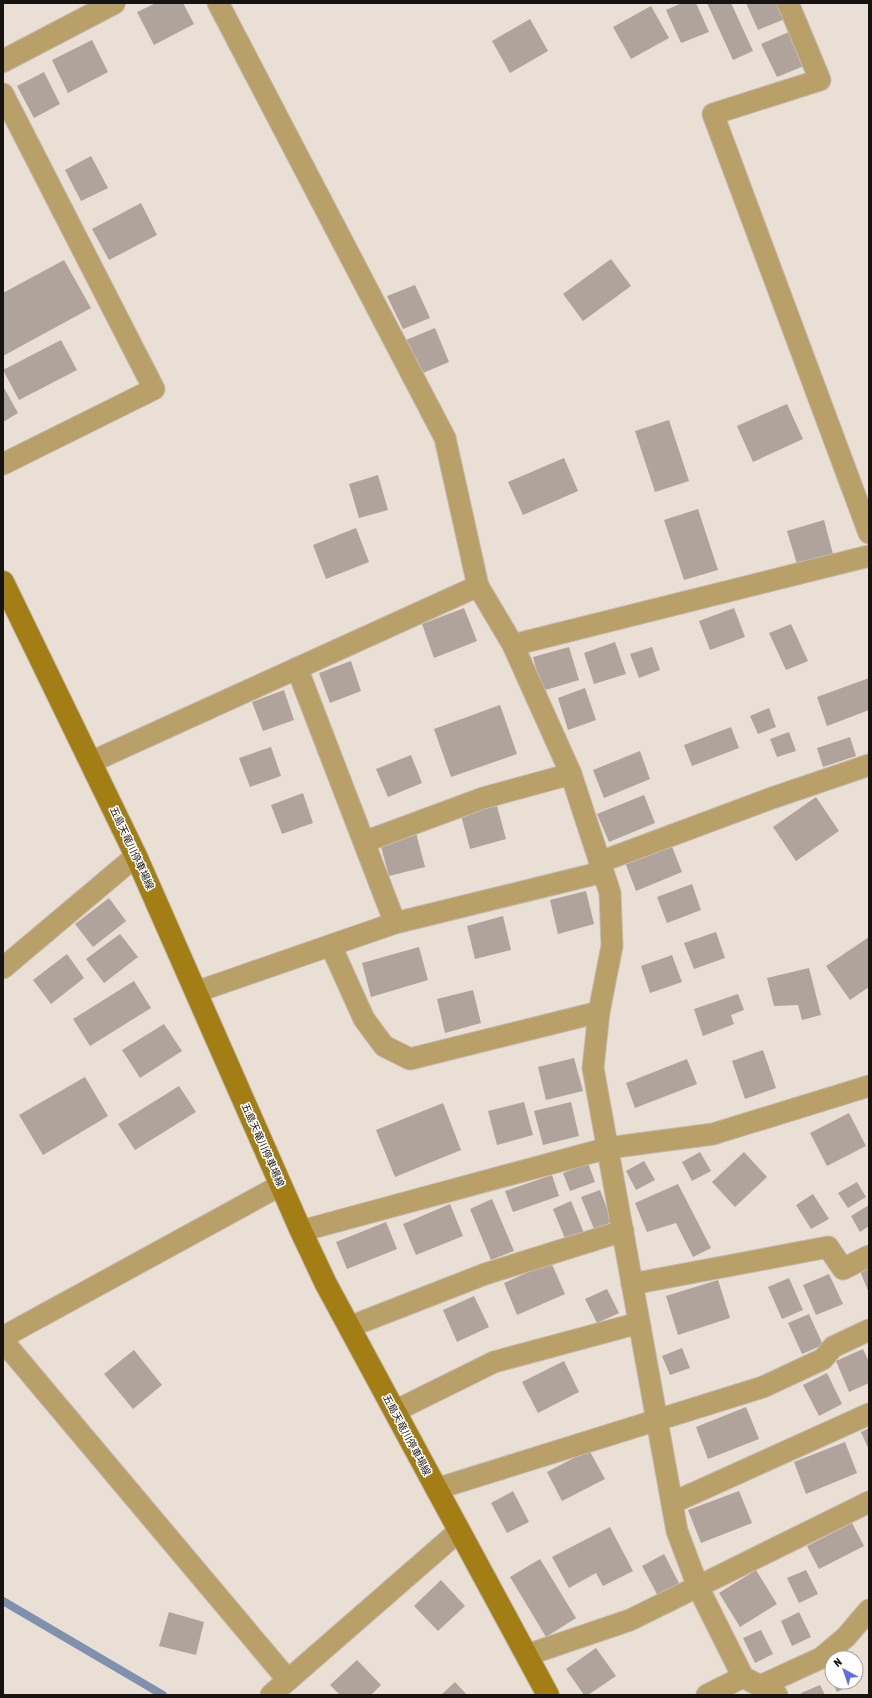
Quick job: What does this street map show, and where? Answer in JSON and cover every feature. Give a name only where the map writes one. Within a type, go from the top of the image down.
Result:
[{"type":"main road","name":"五島天竜川停車場線","points":[[3,582],[136,856],[301,1231],[349,1327],[548,1695]]},
{"type":"street","points":[[3,60],[114,3]]},
{"type":"street","points":[[218,3],[445,438],[478,586],[513,644],[571,774],[610,893],[612,946],[599,1012],[593,1068],[677,1531],[698,1587],[760,1686]]},
{"type":"street","points":[[788,3],[820,80],[713,114],[869,533]]},
{"type":"street","points":[[3,94],[154,389],[3,464]]},
{"type":"street","points":[[513,644],[869,556]]},
{"type":"street","points":[[91,762],[478,586]]},
{"type":"street","points":[[297,668],[395,924]]},
{"type":"street","points":[[196,992],[395,924],[601,867],[772,798],[869,765]]},
{"type":"street","points":[[364,842],[483,798],[571,774]]},
{"type":"street","points":[[3,968],[136,856]]},
{"type":"street","points":[[331,946],[364,1019],[384,1046],[410,1059],[599,1012]]},
{"type":"street","points":[[301,1231],[608,1148],[713,1134],[869,1086]]},
{"type":"street","points":[[3,1337],[281,1185]]},
{"type":"street","points":[[349,1327],[485,1274],[623,1231]]},
{"type":"street","points":[[632,1284],[828,1247],[843,1269],[869,1256]]},
{"type":"street","points":[[395,1412],[494,1362],[639,1323]]},
{"type":"street","points":[[436,1489],[763,1387],[823,1359],[834,1347],[869,1330]]},
{"type":"street","points":[[3,1341],[288,1680]]},
{"type":"street","points":[[672,1503],[869,1414]]},
{"type":"street","points":[[527,1655],[630,1620],[869,1502]]},
{"type":"street","points":[[271,1695],[459,1531]]},
{"type":"street","points":[[707,1695],[760,1686],[821,1658],[846,1637],[869,1610]]},
{"type":"building","points":[[156,3],[183,3],[194,24],[154,45],[137,12]]},
{"type":"building","points":[[682,3],[696,3],[709,32],[681,43],[666,10]]},
{"type":"building","points":[[707,3],[731,3],[753,51],[733,60]]},
{"type":"building","points":[[746,3],[778,3],[785,19],[758,30]]},
{"type":"building","points":[[651,6],[669,38],[631,59],[613,27]]},
{"type":"building","points":[[530,19],[548,51],[510,73],[492,41]]},
{"type":"building","points":[[789,32],[804,66],[777,77],[761,44]]},
{"type":"building","points":[[92,40],[108,72],[68,93],[52,60]]},
{"type":"building","points":[[44,72],[60,104],[34,118],[17,86]]},
{"type":"building","points":[[91,156],[108,188],[81,201],[65,170]]},
{"type":"building","points":[[141,203],[157,235],[109,260],[92,229]]},
{"type":"building","points":[[611,259],[631,286],[583,321],[563,294]]},
{"type":"building","points":[[64,260],[91,308],[3,356],[3,293]]},
{"type":"building","points":[[415,285],[430,318],[403,329],[387,296]]},
{"type":"building","points":[[435,328],[449,362],[423,373],[406,340]]},
{"type":"building","points":[[61,340],[77,370],[19,400],[3,370]]},
{"type":"building","points":[[3,386],[18,413],[3,422]]},
{"type":"building","points":[[787,404],[803,439],[753,462],[737,426]]},
{"type":"building","points":[[669,420],[689,481],[655,492],[635,431]]},
{"type":"building","points":[[564,458],[578,491],[523,515],[508,482]]},
{"type":"building","points":[[378,475],[388,510],[359,518],[349,484]]},
{"type":"building","points":[[698,509],[718,570],[684,580],[664,520]]},
{"type":"building","points":[[824,520],[833,554],[797,564],[787,531]]},
{"type":"building","points":[[356,528],[369,562],[326,579],[313,545]]},
{"type":"building","points":[[464,608],[477,641],[434,658],[422,624]]},
{"type":"building","points":[[734,608],[745,637],[710,650],[699,621]]},
{"type":"building","points":[[791,624],[808,661],[786,670],[769,633]]},
{"type":"building","points":[[615,642],[626,674],[594,684],[584,653]]},
{"type":"building","points":[[569,647],[579,680],[542,691],[533,657]]},
{"type":"building","points":[[652,647],[660,670],[639,678],[630,654]]},
{"type":"building","points":[[351,661],[361,691],[330,703],[319,673]]},
{"type":"building","points":[[869,678],[869,710],[827,726],[817,697]]},
{"type":"building","points":[[585,688],[596,720],[568,730],[558,698]]},
{"type":"building","points":[[284,690],[294,720],[263,731],[252,702]]},
{"type":"building","points":[[500,705],[517,754],[451,777],[434,729]]},
{"type":"building","points":[[769,708],[776,727],[758,734],[750,716]]},
{"type":"building","points":[[731,727],[739,748],[692,766],[684,745]]},
{"type":"building","points":[[789,732],[796,751],[777,757],[770,739]]},
{"type":"building","points":[[850,737],[856,756],[823,767],[817,748]]},
{"type":"building","points":[[271,747],[281,776],[250,787],[239,758]]},
{"type":"building","points":[[640,751],[650,779],[604,798],[593,770]]},
{"type":"building","points":[[411,755],[422,783],[388,797],[376,769]]},
{"type":"building","points":[[303,793],[313,823],[282,834],[271,805]]},
{"type":"building","points":[[644,795],[655,823],[609,842],[597,814]]},
{"type":"building","points":[[816,797],[839,831],[796,861],[773,827]]},
{"type":"building","points":[[497,806],[506,839],[470,849],[461,815]]},
{"type":"building","points":[[416,833],[425,867],[389,876],[380,843]]},
{"type":"building","points":[[671,844],[682,872],[636,891],[625,862]]},
{"type":"building","points":[[692,884],[701,910],[667,923],[657,897]]},
{"type":"building","points":[[586,891],[594,924],[558,934],[550,900]]},
{"type":"building","points":[[109,898],[126,921],[93,947],[75,924]]},
{"type":"building","points":[[503,916],[511,950],[475,959],[467,926]]},
{"type":"building","points":[[716,932],[725,958],[694,969],[684,943]]},
{"type":"building","points":[[120,934],[138,957],[104,983],[86,959]]},
{"type":"building","points":[[869,937],[869,987],[850,1000],[826,966]]},
{"type":"building","points":[[419,947],[428,980],[371,997],[362,963]]},
{"type":"building","points":[[67,954],[84,978],[51,1004],[33,980]]},
{"type":"building","points":[[672,955],[682,982],[650,993],[641,966]]},
{"type":"building","points":[[809,968],[821,1015],[802,1020],[798,1005],[774,1006],[767,978]]},
{"type":"building","points":[[134,981],[151,1008],[90,1046],[73,1019]]},
{"type":"building","points":[[473,990],[481,1023],[445,1033],[437,999]]},
{"type":"building","points":[[738,994],[744,1010],[731,1015],[734,1024],[703,1036],[694,1009]]},
{"type":"building","points":[[164,1024],[182,1051],[140,1078],[122,1050]]},
{"type":"building","points":[[763,1050],[776,1088],[745,1099],[732,1061]]},
{"type":"building","points":[[574,1058],[583,1091],[546,1100],[538,1067]]},
{"type":"building","points":[[687,1059],[697,1084],[635,1108],[626,1083]]},
{"type":"building","points":[[85,1077],[108,1116],[43,1155],[19,1115]]},
{"type":"building","points":[[179,1086],[196,1112],[135,1150],[118,1124]]},
{"type":"building","points":[[524,1102],[533,1135],[497,1145],[488,1111]]},
{"type":"building","points":[[571,1102],[579,1136],[543,1145],[534,1111]]},
{"type":"building","points":[[443,1103],[461,1150],[395,1177],[376,1130]]},
{"type":"building","points":[[849,1113],[866,1146],[827,1166],[810,1133]]},
{"type":"building","points":[[700,1152],[711,1171],[692,1181],[682,1162]]},
{"type":"building","points":[[744,1152],[767,1177],[735,1207],[712,1182]]},
{"type":"building","points":[[644,1161],[655,1180],[636,1190],[626,1171]]},
{"type":"building","points":[[588,1163],[595,1182],[570,1191],[563,1173]]},
{"type":"building","points":[[552,1175],[559,1196],[513,1212],[505,1191]]},
{"type":"building","points":[[857,1182],[866,1197],[848,1208],[838,1193]]},
{"type":"building","points":[[678,1184],[711,1248],[693,1257],[676,1223],[647,1232],[635,1203]]},
{"type":"building","points":[[600,1190],[612,1222],[594,1229],[581,1197]]},
{"type":"building","points":[[813,1194],[829,1219],[811,1229],[796,1205]]},
{"type":"building","points":[[492,1199],[514,1251],[491,1260],[470,1209]]},
{"type":"building","points":[[571,1201],[584,1233],[566,1241],[553,1209]]},
{"type":"building","points":[[450,1204],[463,1236],[416,1255],[403,1224]]},
{"type":"building","points":[[869,1205],[869,1226],[860,1232],[851,1216]]},
{"type":"building","points":[[386,1222],[397,1249],[347,1269],[336,1242]]},
{"type":"building","points":[[551,1262],[565,1294],[517,1315],[504,1283]]},
{"type":"building","points":[[869,1267],[869,1293],[860,1271]]},
{"type":"building","points":[[829,1274],[843,1304],[816,1315],[803,1285]]},
{"type":"building","points":[[789,1278],[803,1310],[782,1319],[768,1287]]},
{"type":"building","points":[[718,1280],[730,1318],[678,1335],[666,1296]]},
{"type":"building","points":[[607,1289],[619,1313],[597,1323],[585,1299]]},
{"type":"building","points":[[474,1296],[489,1327],[457,1342],[443,1310]]},
{"type":"building","points":[[809,1314],[823,1345],[802,1354],[788,1323]]},
{"type":"building","points":[[682,1348],[690,1368],[670,1375],[662,1356]]},
{"type":"building","points":[[863,1349],[869,1362],[869,1383],[849,1392],[836,1361]]},
{"type":"building","points":[[134,1350],[162,1385],[133,1409],[104,1374]]},
{"type":"building","points":[[564,1361],[579,1392],[538,1413],[522,1382]]},
{"type":"building","points":[[827,1373],[842,1404],[819,1416],[803,1385]]},
{"type":"building","points":[[746,1407],[759,1439],[708,1459],[696,1427]]},
{"type":"building","points":[[869,1428],[869,1450],[861,1432]]},
{"type":"building","points":[[845,1442],[857,1473],[806,1494],[794,1462]]},
{"type":"building","points":[[589,1450],[605,1479],[562,1501],[547,1472]]},
{"type":"building","points":[[513,1491],[529,1522],[507,1533],[491,1503]]},
{"type":"building","points":[[739,1491],[752,1523],[701,1543],[688,1510]]},
{"type":"building","points":[[852,1523],[864,1546],[819,1569],[807,1546]]},
{"type":"building","points":[[610,1527],[633,1571],[603,1586],[596,1573],[569,1588],[552,1557]]},
{"type":"building","points":[[664,1554],[680,1585],[658,1596],[642,1566]]},
{"type":"building","points":[[540,1559],[576,1618],[546,1637],[510,1577]]},
{"type":"building","points":[[756,1570],[777,1604],[740,1627],[719,1593]]},
{"type":"building","points":[[806,1570],[818,1594],[799,1603],[787,1578]]},
{"type":"building","points":[[441,1580],[465,1606],[438,1631],[414,1606]]},
{"type":"building","points":[[169,1612],[204,1622],[196,1655],[159,1646]]},
{"type":"building","points":[[799,1612],[811,1637],[792,1646],[781,1621]]},
{"type":"building","points":[[761,1630],[773,1654],[755,1663],[743,1638]]},
{"type":"building","points":[[596,1648],[616,1676],[588,1695],[584,1695],[566,1669]]},
{"type":"building","points":[[357,1660],[381,1685],[371,1695],[340,1695],[330,1685]]},
{"type":"building","points":[[455,1682],[467,1695],[441,1695]]},
{"type":"building","points":[[820,1685],[825,1695],[802,1695],[801,1693]]},
{"type":"waterway","points":[[3,1601],[163,1695]]}]
